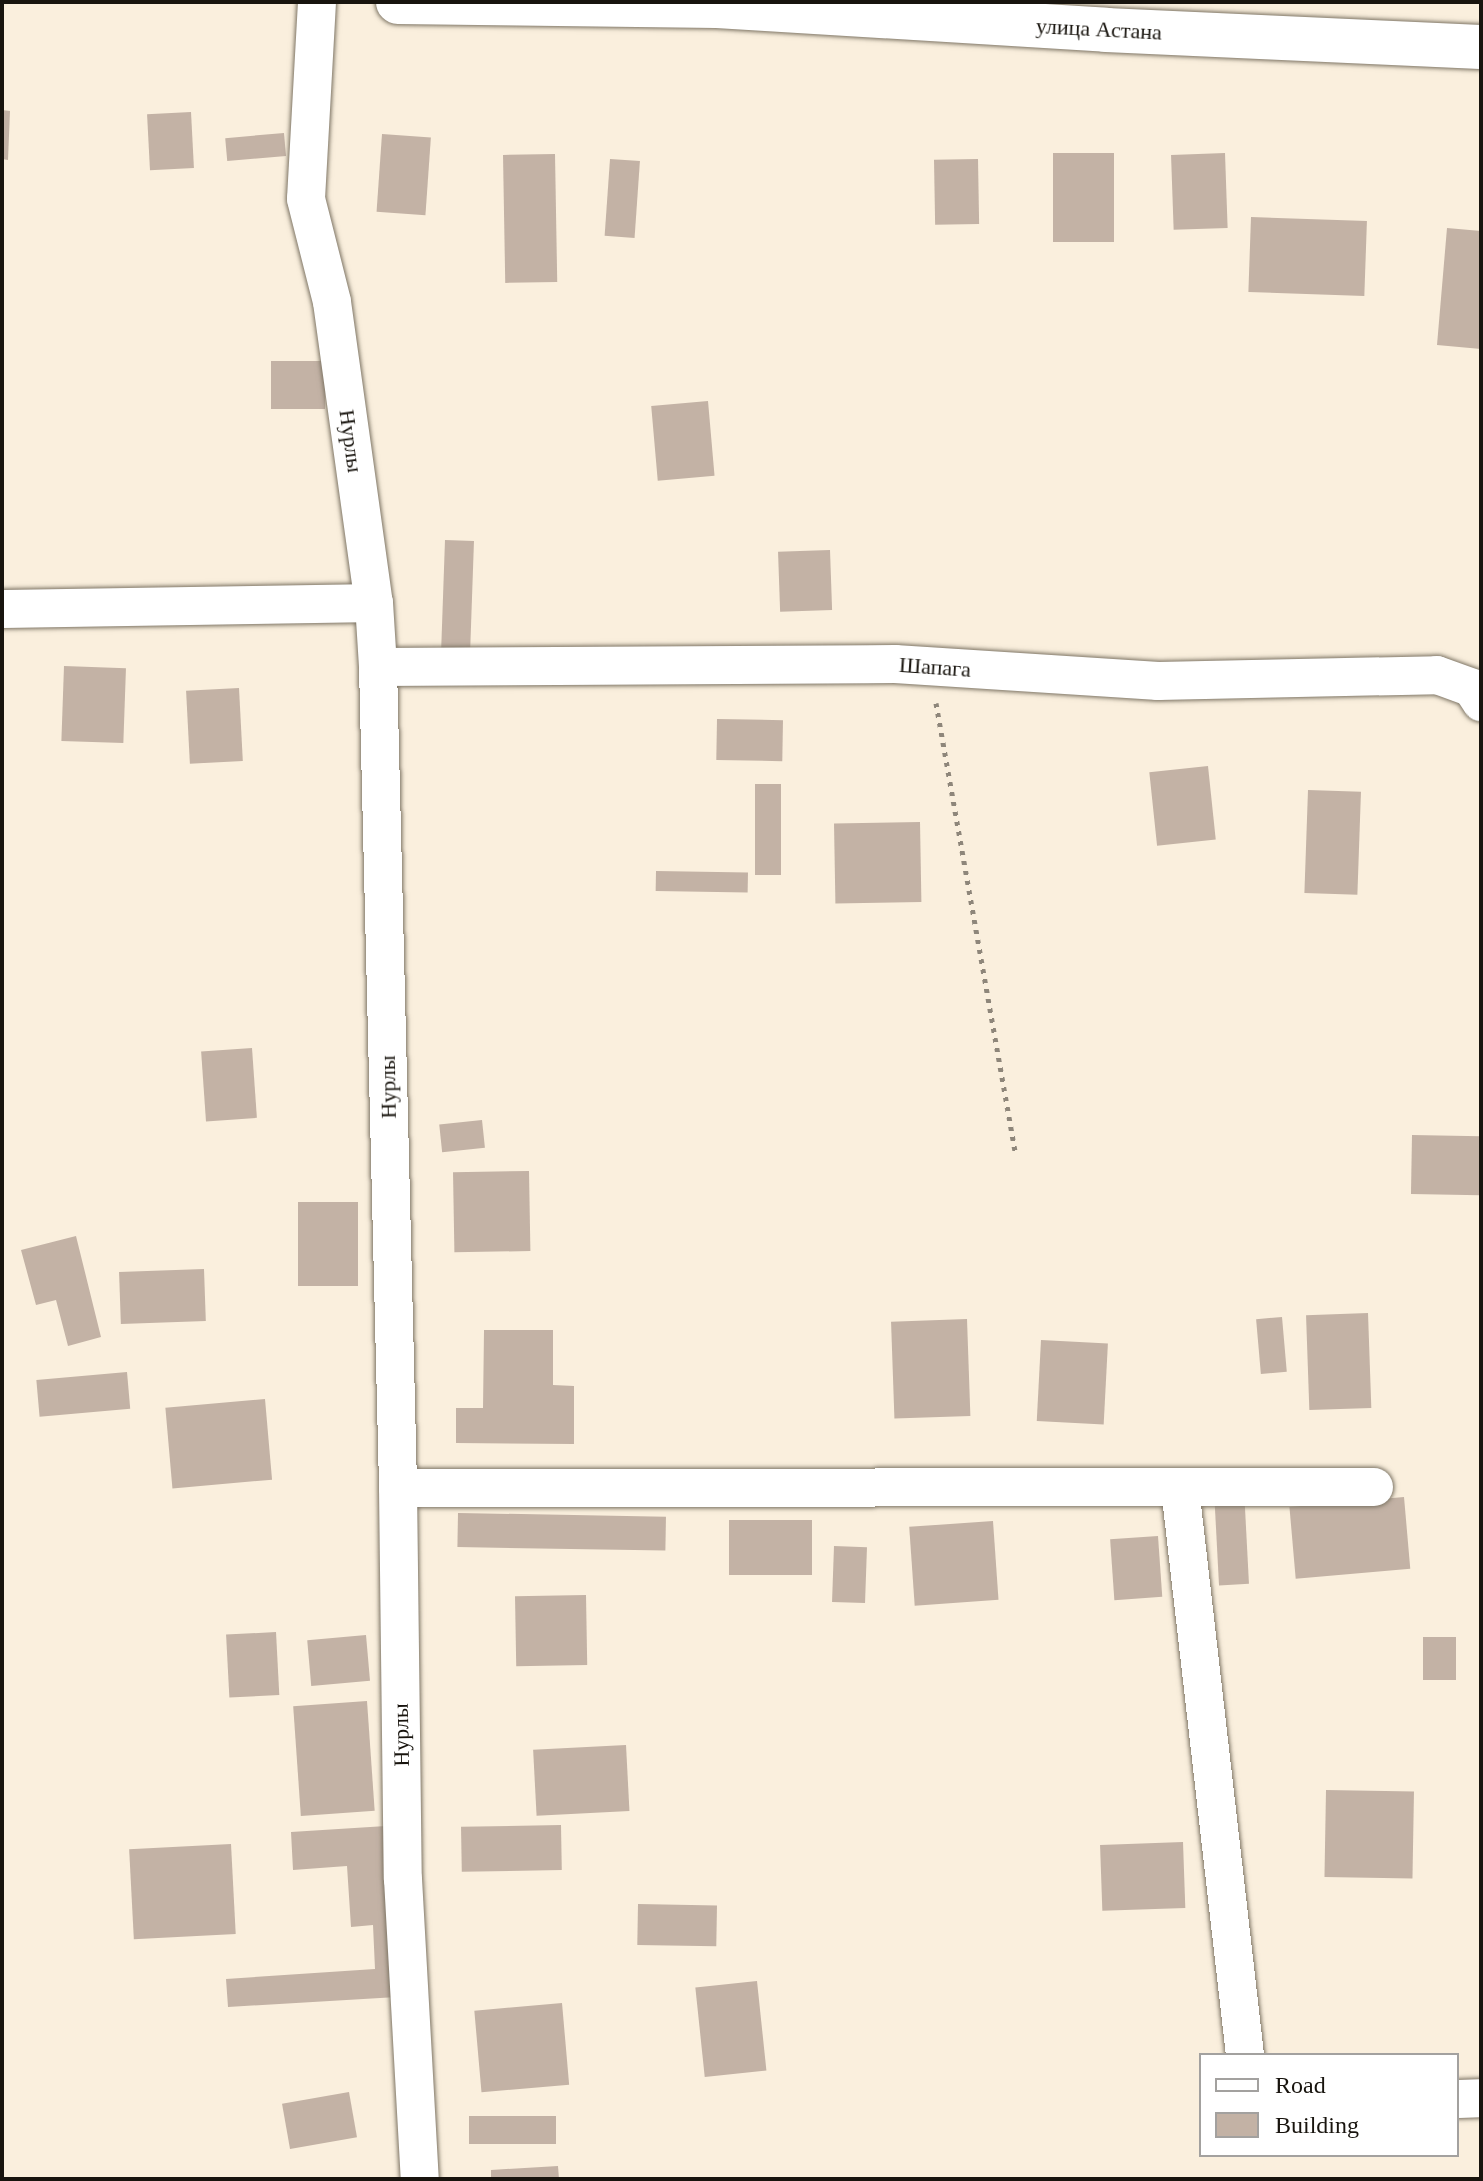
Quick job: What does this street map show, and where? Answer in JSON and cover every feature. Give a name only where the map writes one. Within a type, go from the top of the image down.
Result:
[{"type":"main road","name":"улица Астана","points":[[398,2],[717,6],[1106,30],[1481,47]]},
{"type":"main road","name":"улица Астана","points":[[717,6],[808,2]]},
{"type":"main road","name":"улица Астана","points":[[1039,2],[1481,22]]},
{"type":"street","name":"Нурлы","points":[[317,2],[306,199],[332,302],[374,603],[378,667],[398,1488],[403,1879],[420,2179]]},
{"type":"street","points":[[2,609],[374,603]]},
{"type":"street","name":"Шапага","points":[[378,667],[930,666],[1158,681],[1437,675],[1472,688],[1481,702]]},
{"type":"street","points":[[398,1488],[1374,1487]]},
{"type":"street","points":[[1180,1488],[1245,2053]]},
{"type":"street","points":[[1459,2099],[1481,2098]]},
{"type":"path","points":[[930,666],[1015,1153]]},
{"type":"building","points":[[2,110],[10,111],[8,160],[2,159]]},
{"type":"building","points":[[191,112],[194,168],[150,170],[147,114]]},
{"type":"building","points":[[284,133],[286,156],[227,161],[225,138]]},
{"type":"building","points":[[382,134],[431,137],[425,215],[377,212]]},
{"type":"building","points":[[1053,153],[1114,153],[1114,242],[1053,242]]},
{"type":"building","points":[[1225,153],[1228,228],[1174,230],[1171,155]]},
{"type":"building","points":[[555,154],[557,282],[505,283],[503,155]]},
{"type":"building","points":[[610,159],[640,161],[635,238],[605,236]]},
{"type":"building","points":[[978,159],[979,224],[935,225],[934,160]]},
{"type":"building","points":[[1251,217],[1367,221],[1364,296],[1248,292]]},
{"type":"building","points":[[1447,228],[1481,231],[1481,349],[1437,345]]},
{"type":"building","points":[[271,361],[325,361],[325,409],[271,409]]},
{"type":"building","points":[[708,401],[715,476],[658,481],[651,406]]},
{"type":"building","points":[[445,540],[474,541],[470,653],[441,652]]},
{"type":"building","points":[[830,550],[832,610],[780,612],[778,552]]},
{"type":"building","points":[[64,666],[126,668],[123,743],[61,741]]},
{"type":"building","points":[[239,688],[243,761],[190,764],[186,691]]},
{"type":"building","points":[[717,719],[783,720],[782,761],[716,760]]},
{"type":"building","points":[[1208,766],[1216,840],[1157,846],[1149,772]]},
{"type":"building","points":[[755,784],[781,784],[781,875],[755,875]]},
{"type":"building","points":[[1308,790],[1361,792],[1357,895],[1304,893]]},
{"type":"building","points":[[920,822],[921,902],[835,903],[834,824]]},
{"type":"building","points":[[656,871],[748,873],[748,893],[656,891]]},
{"type":"building","points":[[252,1048],[257,1118],[206,1121],[201,1052]]},
{"type":"building","points":[[482,1120],[485,1148],[442,1152],[439,1124]]},
{"type":"building","points":[[1412,1135],[1481,1136],[1480,1195],[1411,1194]]},
{"type":"building","points":[[529,1171],[530,1251],[454,1252],[453,1172]]},
{"type":"building","points":[[298,1202],[358,1202],[358,1286],[298,1286]]},
{"type":"building","points":[[76,1236],[101,1337],[68,1346],[56,1300],[36,1305],[21,1250]]},
{"type":"building","points":[[204,1269],[206,1321],[121,1324],[119,1272]]},
{"type":"building","points":[[1368,1313],[1371,1408],[1309,1410],[1306,1315]]},
{"type":"building","points":[[1282,1317],[1287,1372],[1261,1374],[1256,1319]]},
{"type":"building","points":[[967,1319],[970,1416],[894,1419],[891,1322]]},
{"type":"building","points":[[484,1330],[553,1330],[553,1385],[574,1386],[574,1444],[456,1443],[456,1408],[483,1408]]},
{"type":"building","points":[[1041,1340],[1108,1344],[1104,1424],[1037,1421]]},
{"type":"building","points":[[127,1372],[130,1409],[40,1417],[36,1380]]},
{"type":"building","points":[[265,1399],[272,1480],[172,1488],[165,1408]]},
{"type":"building","points":[[1244,1489],[1249,1584],[1219,1585],[1214,1491]]},
{"type":"building","points":[[1404,1497],[1410,1569],[1296,1579],[1289,1507]]},
{"type":"building","points":[[458,1513],[666,1517],[665,1551],[457,1547]]},
{"type":"building","points":[[729,1520],[812,1520],[812,1575],[729,1575]]},
{"type":"building","points":[[993,1521],[999,1600],[915,1606],[909,1527]]},
{"type":"building","points":[[1158,1536],[1162,1597],[1114,1600],[1110,1539]]},
{"type":"building","points":[[834,1546],[867,1547],[865,1603],[832,1602]]},
{"type":"building","points":[[586,1595],[587,1665],[516,1666],[515,1596]]},
{"type":"building","points":[[276,1632],[279,1695],[229,1698],[226,1635]]},
{"type":"building","points":[[366,1635],[370,1681],[311,1686],[307,1640]]},
{"type":"building","points":[[1423,1637],[1456,1637],[1456,1680],[1423,1680]]},
{"type":"building","points":[[367,1701],[375,1811],[301,1816],[293,1706]]},
{"type":"building","points":[[626,1745],[629,1811],[537,1816],[533,1750]]},
{"type":"building","points":[[1326,1790],[1414,1792],[1412,1879],[1324,1877]]},
{"type":"building","points":[[561,1825],[562,1870],[462,1872],[461,1827]]},
{"type":"building","points":[[386,1826],[397,1997],[228,2007],[226,1979],[375,1969],[373,1925],[351,1927],[347,1866],[293,1870],[291,1832]]},
{"type":"building","points":[[1183,1842],[1185,1908],[1102,1911],[1100,1845]]},
{"type":"building","points":[[231,1844],[236,1934],[134,1939],[129,1849]]},
{"type":"building","points":[[638,1904],[717,1905],[716,1946],[637,1945]]},
{"type":"building","points":[[757,1981],[766,2071],[705,2077],[695,1987]]},
{"type":"building","points":[[562,2003],[569,2085],[481,2092],[474,2011]]},
{"type":"building","points":[[349,2092],[357,2137],[290,2149],[282,2104]]},
{"type":"building","points":[[469,2116],[556,2116],[556,2144],[469,2144]]},
{"type":"building","points":[[558,2166],[559,2179],[491,2179],[491,2170]]}]
